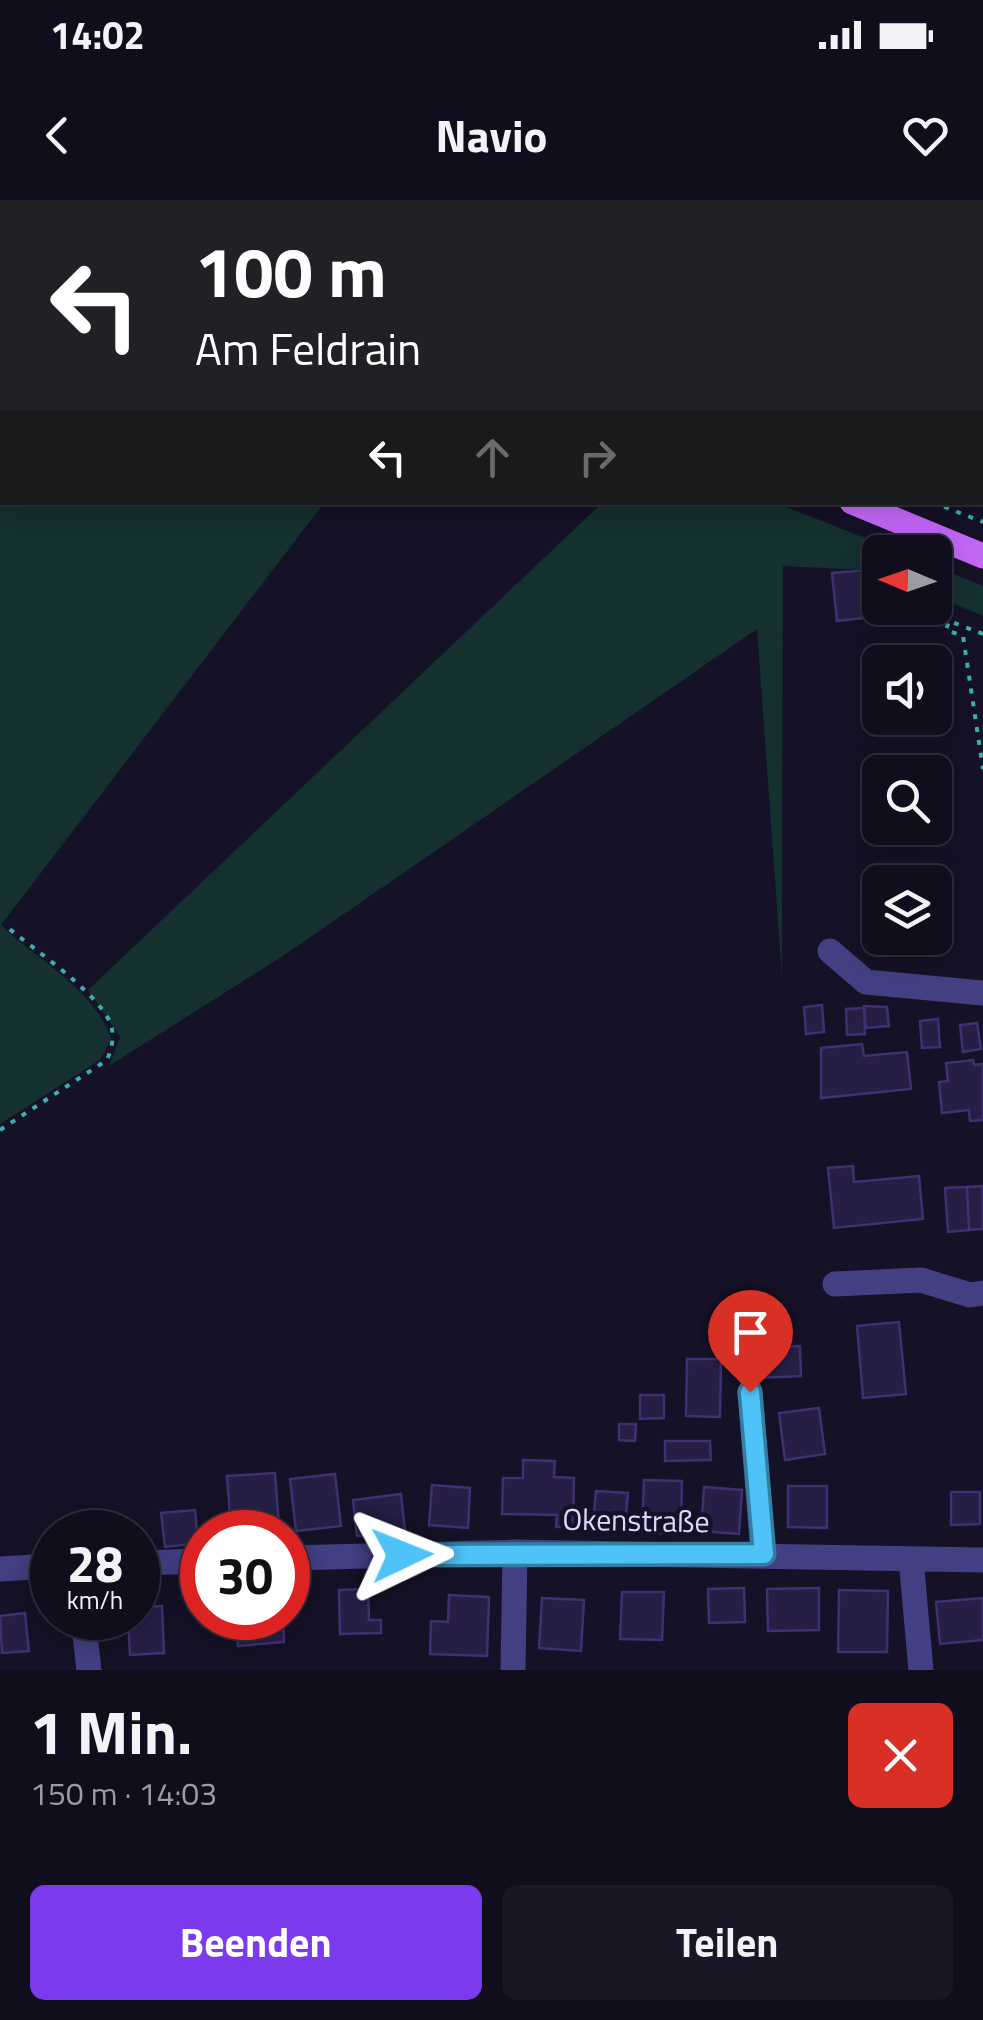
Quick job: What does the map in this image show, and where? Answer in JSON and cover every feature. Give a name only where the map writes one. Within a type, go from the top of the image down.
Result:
[{"type":"main road","points":[[859,505],[983,556]]},
{"type":"street","points":[[830,950],[866,982],[983,993]]},
{"type":"street","points":[[835,1284],[921,1280],[970,1295],[983,1293]]},
{"type":"street","points":[[750,1392],[764,1554]]},
{"type":"street","points":[[513,1670],[515,1552]]},
{"type":"street","name":"Okenstraße","points":[[310,1557],[515,1552],[983,1560]]},
{"type":"street","points":[[911,1559],[921,1670]]},
{"type":"street","points":[[0,1568],[30,1567]]},
{"type":"street","points":[[85,1640],[89,1670]]},
{"type":"path","points":[[940,505],[983,522]]},
{"type":"path","points":[[983,634],[949,621],[946,630],[963,636],[983,770]]},
{"type":"path","points":[[0,1130],[107,1060],[113,1044],[110,1022],[85,993],[6,926]]},
{"type":"green space","points":[[0,505],[322,505],[1,925],[79,990],[103,1021],[111,1039],[100,1060],[0,1124]]},
{"type":"green space","points":[[600,505],[781,505],[862,537],[862,570],[783,566],[782,977],[757,629],[283,956],[109,1066],[120,1037],[88,990]]},
{"type":"green space","points":[[952,573],[983,586],[983,616],[952,603]]},
{"type":"building","points":[[862,570],[862,618],[837,621],[832,573]]},
{"type":"building","points":[[822,1005],[824,1032],[806,1034],[804,1007]]},
{"type":"building","points":[[864,1006],[887,1007],[889,1026],[866,1028]]},
{"type":"building","points":[[864,1008],[865,1034],[847,1035],[846,1009]]},
{"type":"building","points":[[938,1019],[940,1047],[922,1048],[920,1021]]},
{"type":"building","points":[[977,1023],[981,1049],[963,1052],[960,1025]]},
{"type":"building","points":[[862,1044],[864,1056],[907,1052],[911,1089],[821,1098],[821,1048]]},
{"type":"building","points":[[973,1060],[974,1065],[983,1064],[983,1120],[970,1121],[969,1110],[942,1113],[939,1082],[948,1081],[946,1063]]},
{"type":"building","points":[[853,1166],[854,1182],[919,1176],[923,1219],[834,1228],[828,1168]]},
{"type":"building","points":[[983,1186],[983,1229],[969,1230],[967,1187]]},
{"type":"building","points":[[967,1187],[969,1230],[948,1232],[945,1188]]},
{"type":"building","points":[[899,1322],[906,1394],[863,1398],[857,1326]]},
{"type":"building","points":[[800,1346],[801,1376],[754,1378],[753,1348]]},
{"type":"building","points":[[687,1359],[721,1359],[720,1417],[686,1416]]},
{"type":"building","points":[[640,1395],[664,1395],[664,1418],[640,1419]]},
{"type":"building","points":[[819,1408],[825,1454],[785,1460],[779,1413]]},
{"type":"building","points":[[619,1424],[636,1424],[635,1441],[619,1440]]},
{"type":"building","points":[[665,1441],[710,1441],[711,1460],[665,1461]]},
{"type":"building","points":[[523,1460],[555,1461],[554,1477],[574,1478],[573,1527],[556,1527],[557,1515],[502,1514],[503,1478],[523,1478]]},
{"type":"building","points":[[275,1473],[278,1510],[230,1510],[227,1476]]},
{"type":"building","points":[[335,1474],[341,1526],[310,1529],[310,1510],[294,1510],[290,1479]]},
{"type":"building","points":[[644,1480],[682,1481],[681,1534],[642,1533]]},
{"type":"building","points":[[432,1485],[470,1488],[468,1528],[429,1525]]},
{"type":"building","points":[[788,1486],[827,1486],[827,1528],[788,1527]]},
{"type":"building","points":[[704,1487],[742,1490],[739,1534],[701,1531]]},
{"type":"building","points":[[596,1491],[628,1493],[625,1525],[593,1523]]},
{"type":"building","points":[[951,1492],[980,1492],[980,1524],[951,1525]]},
{"type":"building","points":[[401,1494],[405,1530],[357,1536],[353,1500]]},
{"type":"building","points":[[180,1511],[180,1545],[165,1547],[161,1513]]},
{"type":"building","points":[[744,1588],[745,1622],[709,1623],[708,1589]]},
{"type":"building","points":[[819,1588],[819,1630],[768,1631],[767,1589]]},
{"type":"building","points":[[368,1589],[369,1620],[381,1620],[381,1633],[340,1634],[339,1590]]},
{"type":"building","points":[[839,1590],[888,1591],[887,1652],[838,1652]]},
{"type":"building","points":[[622,1592],[664,1592],[662,1640],[620,1639]]},
{"type":"building","points":[[449,1595],[489,1597],[487,1656],[430,1654],[431,1621],[448,1622]]},
{"type":"building","points":[[542,1598],[584,1600],[581,1651],[539,1648]]},
{"type":"building","points":[[983,1598],[983,1640],[940,1644],[936,1602]]},
{"type":"building","points":[[160,1606],[164,1653],[130,1655],[129,1640],[160,1640]]},
{"type":"building","points":[[25,1613],[29,1651],[2,1653],[0,1616]]},
{"type":"building","points":[[238,1640],[284,1640],[284,1642],[238,1646]]},
{"type":"route","points":[[402,1555],[764,1554],[750,1392]]}]
